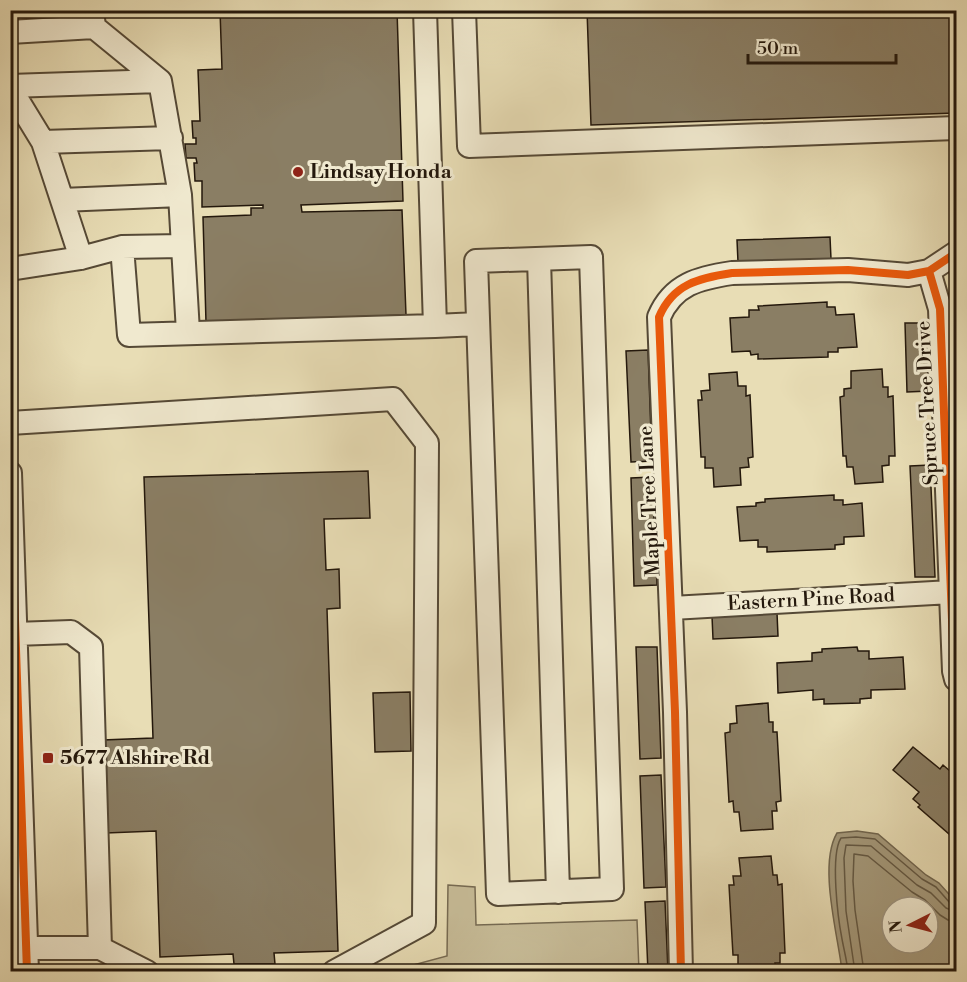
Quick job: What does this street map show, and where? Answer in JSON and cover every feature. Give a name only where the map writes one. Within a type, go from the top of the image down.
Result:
[{"type":"street","points":[[425,10],[435,326]]},
{"type":"street","points":[[464,10],[469,146],[957,128]]},
{"type":"street","points":[[10,32],[93,19],[160,81],[180,195],[188,332]]},
{"type":"street","points":[[81,258],[43,142],[10,87],[160,81]]},
{"type":"street","points":[[43,142],[171,138]]},
{"type":"street","points":[[62,200],[180,195]]},
{"type":"street","points":[[10,269],[81,258],[122,247],[182,246]]},
{"type":"street","points":[[122,247],[129,335],[478,324]]},
{"type":"street","points":[[929,271],[957,253]]},
{"type":"street","points":[[591,257],[612,890],[498,894],[476,261],[538,259],[591,257]]},
{"type":"street","points":[[538,259],[558,892]]},
{"type":"street","name":"Maple Tree Lane","points":[[681,972],[672,608],[659,317],[664,305],[674,293],[684,286],[697,280],[732,273],[848,270],[908,275],[929,271]]},
{"type":"street","name":"Spruce Tree Drive","points":[[929,271],[940,309],[954,671],[957,679]]},
{"type":"street","points":[[10,423],[393,399],[427,443],[424,923],[334,972]]},
{"type":"street","points":[[10,473],[15,634],[16,781],[27,972]]},
{"type":"street","name":"Eastern Pine Road","points":[[672,608],[951,592]]},
{"type":"street","points":[[15,634],[71,632],[91,647],[100,948]]},
{"type":"street","points":[[26,948],[100,948],[147,972]]},
{"type":"shaded area","points":[[448,885],[475,887],[476,925],[637,920],[639,971],[391,971],[447,956]]},
{"type":"water","points":[[857,831],[878,834],[926,875],[939,883],[956,902],[956,971],[842,971],[829,881],[832,847],[837,833]]},
{"type":"building","name":"Lindsay Honda","points":[[220,10],[397,10],[403,201],[301,205],[302,212],[402,210],[406,315],[206,322],[203,217],[251,215],[251,208],[263,208],[263,205],[202,207],[202,181],[195,181],[196,158],[186,158],[185,144],[196,144],[196,138],[193,138],[192,121],[200,121],[198,70],[222,69]]},
{"type":"building","points":[[587,10],[956,10],[956,113],[591,125]]},
{"type":"building","points":[[830,237],[831,259],[738,262],[737,240]]},
{"type":"building","points":[[827,302],[827,307],[835,307],[836,315],[854,314],[857,347],[838,348],[838,352],[828,352],[828,357],[758,359],[758,354],[751,355],[750,351],[732,352],[730,318],[749,317],[749,310],[759,310],[758,306]]},
{"type":"building","points":[[905,323],[926,323],[929,391],[907,392]]},
{"type":"building","points":[[648,350],[652,461],[631,462],[626,351]]},
{"type":"building","points":[[882,369],[883,387],[888,387],[888,397],[893,396],[895,456],[889,456],[889,465],[882,466],[883,482],[855,484],[853,467],[847,467],[846,456],[843,456],[840,397],[844,396],[844,389],[851,388],[851,371]]},
{"type":"building","points":[[737,372],[738,386],[746,386],[746,396],[750,395],[753,457],[748,458],[749,467],[740,468],[741,485],[714,487],[713,468],[705,468],[705,457],[701,457],[698,400],[702,400],[701,391],[710,390],[709,374]]},
{"type":"building","points":[[930,465],[935,577],[915,577],[910,466]]},
{"type":"building","points":[[368,471],[370,518],[324,519],[326,570],[339,569],[340,608],[327,609],[338,951],[274,953],[275,964],[234,964],[233,954],[160,957],[156,831],[106,833],[103,740],[153,738],[144,477]]},
{"type":"building","points":[[652,477],[657,585],[634,586],[631,478]]},
{"type":"building","points":[[834,495],[834,500],[843,500],[843,505],[862,503],[864,536],[844,537],[844,544],[835,545],[835,549],[767,552],[767,547],[758,547],[758,540],[740,541],[737,507],[756,506],[756,503],[765,502],[765,499]]},
{"type":"building","points":[[777,613],[778,636],[713,639],[712,616]]},
{"type":"building","points":[[636,647],[657,647],[661,758],[640,759]]},
{"type":"building","points":[[857,647],[858,651],[869,651],[869,659],[903,657],[905,689],[871,690],[871,698],[860,699],[860,703],[824,704],[824,699],[813,700],[813,690],[778,693],[777,663],[812,661],[812,653],[822,652],[822,649]]},
{"type":"building","points":[[410,692],[411,751],[375,752],[373,693]]},
{"type":"building","points":[[768,703],[769,722],[773,722],[773,732],[777,732],[781,801],[776,802],[777,811],[772,811],[773,829],[741,831],[739,812],[734,812],[733,801],[729,802],[725,733],[730,732],[730,724],[737,723],[736,706]]},
{"type":"building","points":[[913,747],[940,769],[943,765],[950,771],[953,768],[956,771],[956,840],[918,807],[920,805],[913,799],[919,792],[893,770]]},
{"type":"building","points":[[661,775],[666,887],[644,888],[640,776]]},
{"type":"building","points":[[771,856],[773,875],[777,875],[778,885],[782,884],[785,953],[780,953],[780,963],[775,963],[776,972],[743,972],[743,965],[738,965],[738,955],[733,955],[729,885],[734,885],[733,876],[741,876],[739,858]]},
{"type":"building","points":[[665,901],[668,972],[648,972],[645,902]]},
{"type":"cycle path","points":[[681,972],[675,712],[659,317],[665,306],[680,290],[688,284],[709,277],[732,273],[848,270],[908,275],[929,271],[956,253]]},
{"type":"cycle path","points":[[929,271],[940,309],[956,679]]},
{"type":"cycle path","points":[[10,473],[27,972]]},
{"type":"place","name":"Lindsay Honda","points":[[298,172]]},
{"type":"place","name":"5677 Alshire Rd","points":[[48,758]]}]
